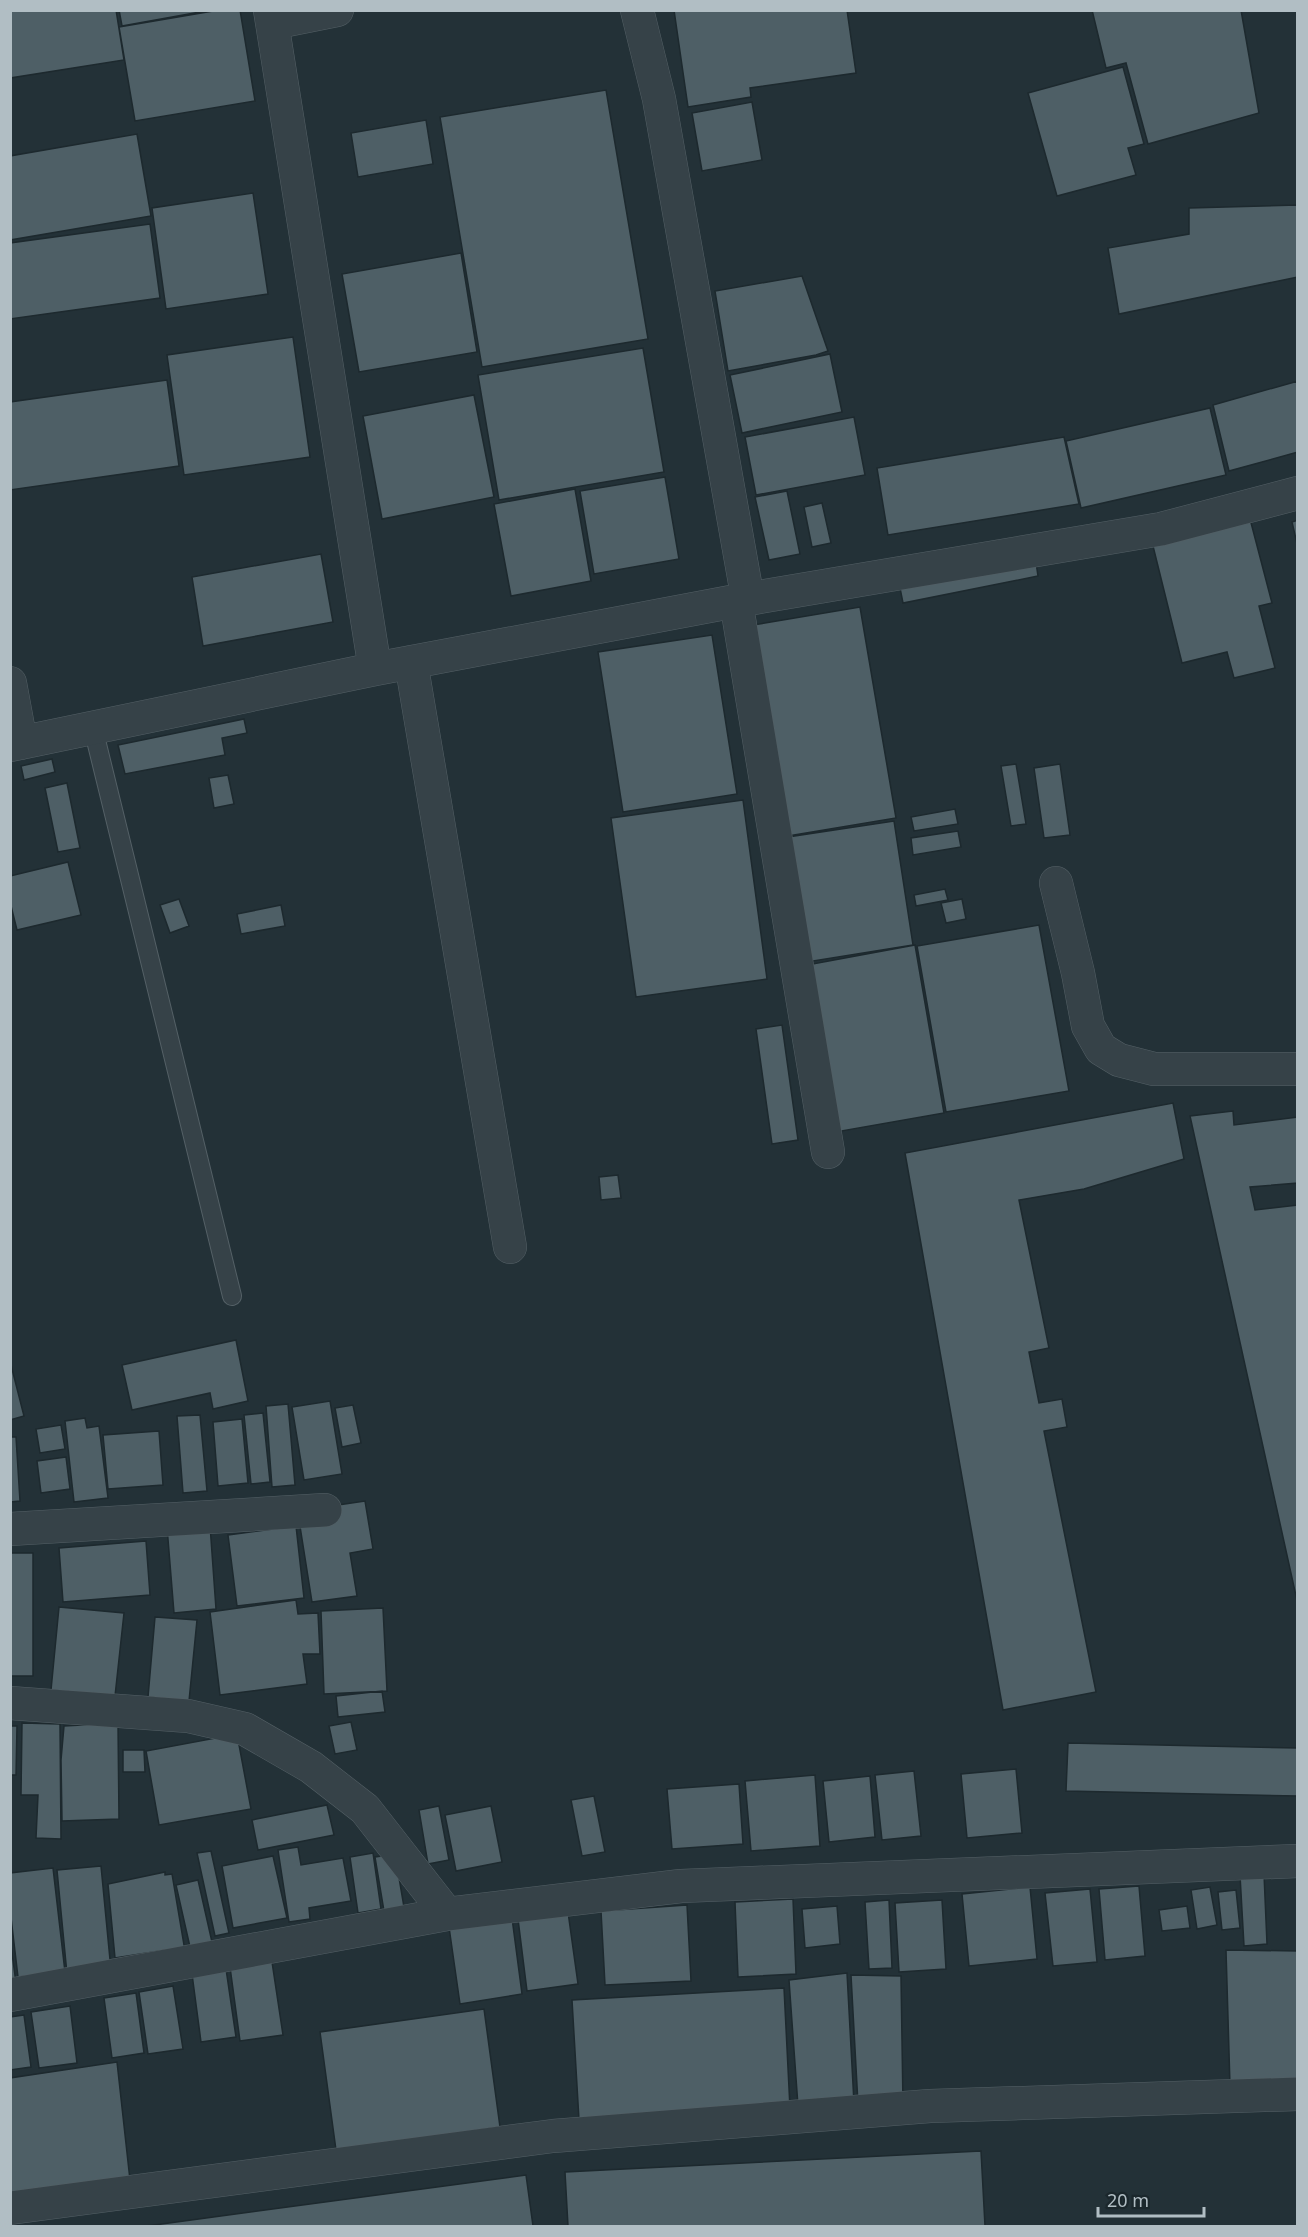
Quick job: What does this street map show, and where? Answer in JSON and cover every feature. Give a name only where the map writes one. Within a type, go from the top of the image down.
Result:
[{"type":"street","points":[[337,10],[271,17],[375,669]]},
{"type":"street","points":[[637,10],[659,99],[742,600],[828,1152]]},
{"type":"street","points":[[10,683],[16,744],[411,662],[742,600],[1161,529],[1298,493]]},
{"type":"street","points":[[411,662],[510,1247]]},
{"type":"street","points":[[1056,883],[1078,973],[1088,1026],[1101,1050],[1119,1060],[1154,1070],[1298,1069]]},
{"type":"street","points":[[10,1529],[325,1510]]},
{"type":"street","points":[[10,1703],[188,1716],[245,1730],[311,1767],[365,1809],[447,1914]]},
{"type":"street","points":[[10,1995],[447,1914],[681,1886],[1298,1861]]},
{"type":"street","points":[[10,2208],[553,2136],[930,2106],[1298,2094]]},
{"type":"lane","points":[[93,728],[232,1296]]},
{"type":"building","points":[[10,10],[116,10],[124,60],[10,78]]},
{"type":"building","points":[[119,10],[211,10],[122,26]]},
{"type":"building","points":[[219,10],[240,10],[255,101],[135,121],[119,27]]},
{"type":"building","points":[[674,10],[847,10],[856,73],[750,88],[751,97],[688,107]]},
{"type":"building","points":[[1092,10],[1241,10],[1259,113],[1148,144],[1126,63],[1106,68]]},
{"type":"building","points":[[1123,67],[1144,144],[1128,148],[1136,175],[1057,196],[1028,93]]},
{"type":"building","points":[[606,90],[648,339],[482,367],[440,117]]},
{"type":"building","points":[[752,102],[762,160],[702,171],[692,113]]},
{"type":"building","points":[[426,120],[433,164],[358,177],[351,133]]},
{"type":"building","points":[[137,134],[151,216],[10,240],[10,156]]},
{"type":"building","points":[[253,193],[268,294],[166,309],[152,208]]},
{"type":"building","points":[[1298,205],[1298,277],[1119,314],[1108,248],[1189,234],[1189,208]]},
{"type":"building","points":[[150,224],[160,298],[10,319],[10,243]]},
{"type":"building","points":[[461,253],[477,352],[359,372],[342,274]]},
{"type":"building","points":[[802,276],[828,351],[728,371],[715,291]]},
{"type":"building","points":[[293,337],[310,457],[184,475],[167,355]]},
{"type":"building","points":[[643,348],[664,472],[499,500],[478,375]]},
{"type":"building","points":[[830,354],[842,412],[742,433],[730,375]]},
{"type":"building","points":[[167,380],[179,466],[10,490],[10,402]]},
{"type":"building","points":[[1298,381],[1298,452],[1229,471],[1213,405]]},
{"type":"building","points":[[474,395],[494,497],[382,519],[363,416]]},
{"type":"building","points":[[1210,408],[1226,475],[1081,508],[1066,441]]},
{"type":"building","points":[[854,417],[865,475],[756,495],[745,437]]},
{"type":"building","points":[[1064,437],[1079,504],[888,535],[877,468]]},
{"type":"building","points":[[665,477],[679,559],[594,574],[580,491]]},
{"type":"building","points":[[575,489],[591,581],[511,596],[494,504]]},
{"type":"building","points":[[787,491],[800,554],[769,560],[755,497]]},
{"type":"building","points":[[822,503],[831,543],[812,547],[804,507]]},
{"type":"building","points":[[1249,515],[1272,603],[1259,606],[1275,668],[1234,678],[1227,652],[1182,663],[1151,538]]},
{"type":"building","points":[[1298,520],[1298,548],[1292,522]]},
{"type":"building","points":[[321,554],[333,622],[203,646],[192,577]]},
{"type":"building","points":[[1035,556],[1038,576],[903,603],[899,583]]},
{"type":"building","points":[[860,607],[896,818],[788,836],[753,625]]},
{"type":"building","points":[[712,635],[737,794],[623,812],[598,652]]},
{"type":"building","points":[[244,719],[247,733],[222,738],[225,755],[125,774],[118,745]]},
{"type":"building","points":[[52,759],[55,772],[24,780],[21,766]]},
{"type":"building","points":[[1016,764],[1026,824],[1011,826],[1001,766]]},
{"type":"building","points":[[1060,764],[1070,835],[1044,838],[1034,768]]},
{"type":"building","points":[[228,775],[234,804],[214,808],[209,778]]},
{"type":"building","points":[[67,783],[80,848],[58,852],[45,788]]},
{"type":"building","points":[[743,800],[767,979],[636,997],[611,818]]},
{"type":"building","points":[[955,809],[958,824],[914,831],[911,817]]},
{"type":"building","points":[[894,821],[913,945],[807,962],[788,837]]},
{"type":"building","points":[[958,831],[961,847],[913,855],[911,838]]},
{"type":"building","points":[[68,862],[81,915],[17,930],[10,902],[10,876]]},
{"type":"building","points":[[945,889],[948,900],[916,906],[914,895]]},
{"type":"building","points":[[179,899],[189,926],[170,933],[160,905]]},
{"type":"building","points":[[962,899],[966,919],[946,923],[941,903]]},
{"type":"building","points":[[281,905],[285,926],[241,934],[237,914]]},
{"type":"building","points":[[1039,925],[1069,1091],[946,1112],[917,946]]},
{"type":"building","points":[[915,945],[944,1113],[836,1132],[807,965]]},
{"type":"building","points":[[782,1025],[798,1140],[772,1144],[756,1029]]},
{"type":"building","points":[[1173,1103],[1184,1159],[1084,1189],[1019,1200],[1049,1348],[1029,1352],[1039,1403],[1062,1399],[1067,1427],[1044,1431],[1096,1692],[1003,1710],[905,1153]]},
{"type":"building","points":[[1233,1111],[1234,1125],[1298,1117],[1298,1183],[1250,1187],[1255,1210],[1298,1205],[1298,1605],[1190,1116]]},
{"type":"building","points":[[618,1175],[621,1198],[601,1200],[599,1177]]},
{"type":"building","points":[[236,1340],[248,1401],[213,1409],[210,1393],[132,1410],[122,1365]]},
{"type":"building","points":[[10,1361],[24,1416],[10,1420]]},
{"type":"building","points":[[330,1401],[342,1474],[304,1480],[292,1407]]},
{"type":"building","points":[[288,1404],[295,1485],[272,1487],[266,1406]]},
{"type":"building","points":[[353,1405],[361,1443],[342,1447],[335,1408]]},
{"type":"building","points":[[263,1413],[270,1482],[251,1484],[244,1415]]},
{"type":"building","points":[[200,1415],[207,1491],[183,1493],[177,1416]]},
{"type":"building","points":[[85,1418],[87,1428],[99,1426],[108,1498],[74,1502],[65,1421]]},
{"type":"building","points":[[242,1419],[248,1483],[218,1486],[213,1422]]},
{"type":"building","points":[[61,1425],[65,1449],[40,1453],[36,1429]]},
{"type":"building","points":[[159,1431],[163,1485],[108,1489],[103,1435]]},
{"type":"building","points":[[10,1437],[16,1437],[20,1501],[10,1502]]},
{"type":"building","points":[[66,1457],[70,1489],[41,1493],[37,1461]]},
{"type":"building","points":[[365,1501],[373,1549],[350,1553],[357,1596],[312,1602],[299,1520],[338,1505]]},
{"type":"building","points":[[210,1525],[216,1609],[174,1613],[167,1527]]},
{"type":"building","points":[[296,1526],[304,1598],[237,1606],[228,1535]]},
{"type":"building","points":[[146,1541],[150,1595],[63,1602],[59,1548]]},
{"type":"building","points":[[10,1553],[33,1553],[33,1676],[10,1676]]},
{"type":"building","points":[[296,1600],[298,1614],[318,1613],[320,1654],[303,1654],[307,1684],[220,1695],[210,1612]]},
{"type":"building","points":[[59,1607],[124,1613],[115,1696],[51,1690]]},
{"type":"building","points":[[383,1608],[387,1691],[324,1694],[321,1611]]},
{"type":"building","points":[[155,1617],[197,1620],[189,1701],[148,1697]]},
{"type":"building","points":[[382,1691],[385,1712],[338,1717],[336,1696]]},
{"type":"building","points":[[351,1722],[357,1750],[335,1754],[329,1726]]},
{"type":"building","points":[[22,1723],[60,1724],[61,1839],[36,1838],[38,1795],[21,1795]]},
{"type":"building","points":[[118,1723],[119,1819],[62,1821],[61,1760],[64,1726]]},
{"type":"building","points":[[10,1726],[17,1726],[16,1775],[10,1775]]},
{"type":"building","points":[[237,1734],[251,1809],[159,1825],[146,1751]]},
{"type":"building","points":[[1068,1743],[1298,1748],[1298,1796],[1066,1791]]},
{"type":"building","points":[[123,1750],[144,1750],[145,1772],[123,1772]]},
{"type":"building","points":[[1016,1769],[1022,1833],[967,1838],[961,1774]]},
{"type":"building","points":[[914,1771],[921,1836],[882,1840],[875,1775]]},
{"type":"building","points":[[815,1775],[820,1846],[751,1851],[745,1781]]},
{"type":"building","points":[[870,1776],[875,1837],[829,1842],[823,1781]]},
{"type":"building","points":[[739,1784],[743,1844],[672,1849],[667,1789]]},
{"type":"building","points":[[594,1796],[605,1852],[582,1856],[571,1800]]},
{"type":"building","points":[[327,1805],[334,1835],[258,1850],[252,1820]]},
{"type":"building","points":[[439,1806],[449,1860],[428,1864],[419,1810]]},
{"type":"building","points":[[491,1806],[502,1862],[456,1871],[445,1815]]},
{"type":"building","points":[[298,1847],[301,1865],[343,1858],[351,1901],[309,1908],[310,1919],[289,1922],[278,1850]]},
{"type":"building","points":[[211,1851],[229,1933],[215,1936],[197,1853]]},
{"type":"building","points":[[373,1853],[381,1909],[358,1913],[350,1857]]},
{"type":"building","points":[[395,1854],[404,1907],[384,1911],[375,1857]]},
{"type":"building","points":[[273,1856],[287,1918],[233,1928],[222,1866]]},
{"type":"building","points":[[101,1866],[111,1970],[67,1974],[57,1870]]},
{"type":"building","points":[[53,1868],[65,1972],[18,1977],[10,1909],[10,1873]]},
{"type":"building","points":[[165,1872],[165,1875],[172,1874],[185,1951],[166,1950],[115,1958],[108,1884]]},
{"type":"building","points":[[1264,1874],[1267,1944],[1244,1946],[1240,1875]]},
{"type":"building","points":[[198,1880],[212,1942],[190,1947],[176,1885]]},
{"type":"building","points":[[1139,1886],[1145,1956],[1105,1960],[1099,1889]]},
{"type":"building","points":[[1030,1887],[1037,1959],[969,1966],[962,1894]]},
{"type":"building","points":[[1210,1887],[1217,1925],[1197,1929],[1191,1890]]},
{"type":"building","points":[[1090,1889],[1097,1962],[1053,1966],[1045,1893]]},
{"type":"building","points":[[1236,1890],[1240,1928],[1222,1930],[1218,1892]]},
{"type":"building","points":[[793,1899],[796,1974],[738,1977],[735,1902]]},
{"type":"building","points":[[889,1900],[892,1968],[869,1969],[865,1902]]},
{"type":"building","points":[[942,1900],[946,1969],[899,1972],[895,1903]]},
{"type":"building","points":[[687,1905],[691,1981],[605,1985],[601,1911]]},
{"type":"building","points":[[837,1906],[840,1944],[805,1948],[802,1909]]},
{"type":"building","points":[[1187,1906],[1190,1928],[1162,1931],[1159,1910]]},
{"type":"building","points":[[568,1912],[578,1984],[527,1991],[518,1919]]},
{"type":"building","points":[[512,1918],[522,1994],[460,2004],[449,1927]]},
{"type":"building","points":[[10,1938],[16,1983],[10,1985]]},
{"type":"building","points":[[1226,1950],[1298,1951],[1298,2083],[1230,2086]]},
{"type":"building","points":[[272,1962],[283,2035],[240,2041],[230,1967]]},
{"type":"building","points":[[226,1969],[236,2037],[201,2042],[192,1974]]},
{"type":"building","points":[[847,1973],[854,2103],[798,2106],[789,1980]]},
{"type":"building","points":[[851,1975],[901,1976],[903,2104],[858,2104]]},
{"type":"building","points":[[173,1986],[183,2049],[148,2054],[139,1992]]},
{"type":"building","points":[[784,1988],[790,2108],[579,2120],[572,2000]]},
{"type":"building","points":[[136,1993],[144,2053],[112,2058],[104,1998]]},
{"type":"building","points":[[70,2006],[77,2063],[39,2068],[31,2012]]},
{"type":"building","points":[[484,2009],[500,2127],[336,2150],[320,2032]]},
{"type":"building","points":[[24,2015],[31,2067],[10,2070],[10,2017]]},
{"type":"building","points":[[117,2062],[130,2180],[10,2198],[10,2078]]},
{"type":"building","points":[[981,2151],[985,2226],[568,2226],[565,2172]]},
{"type":"building","points":[[526,2175],[533,2226],[147,2226]]}]
